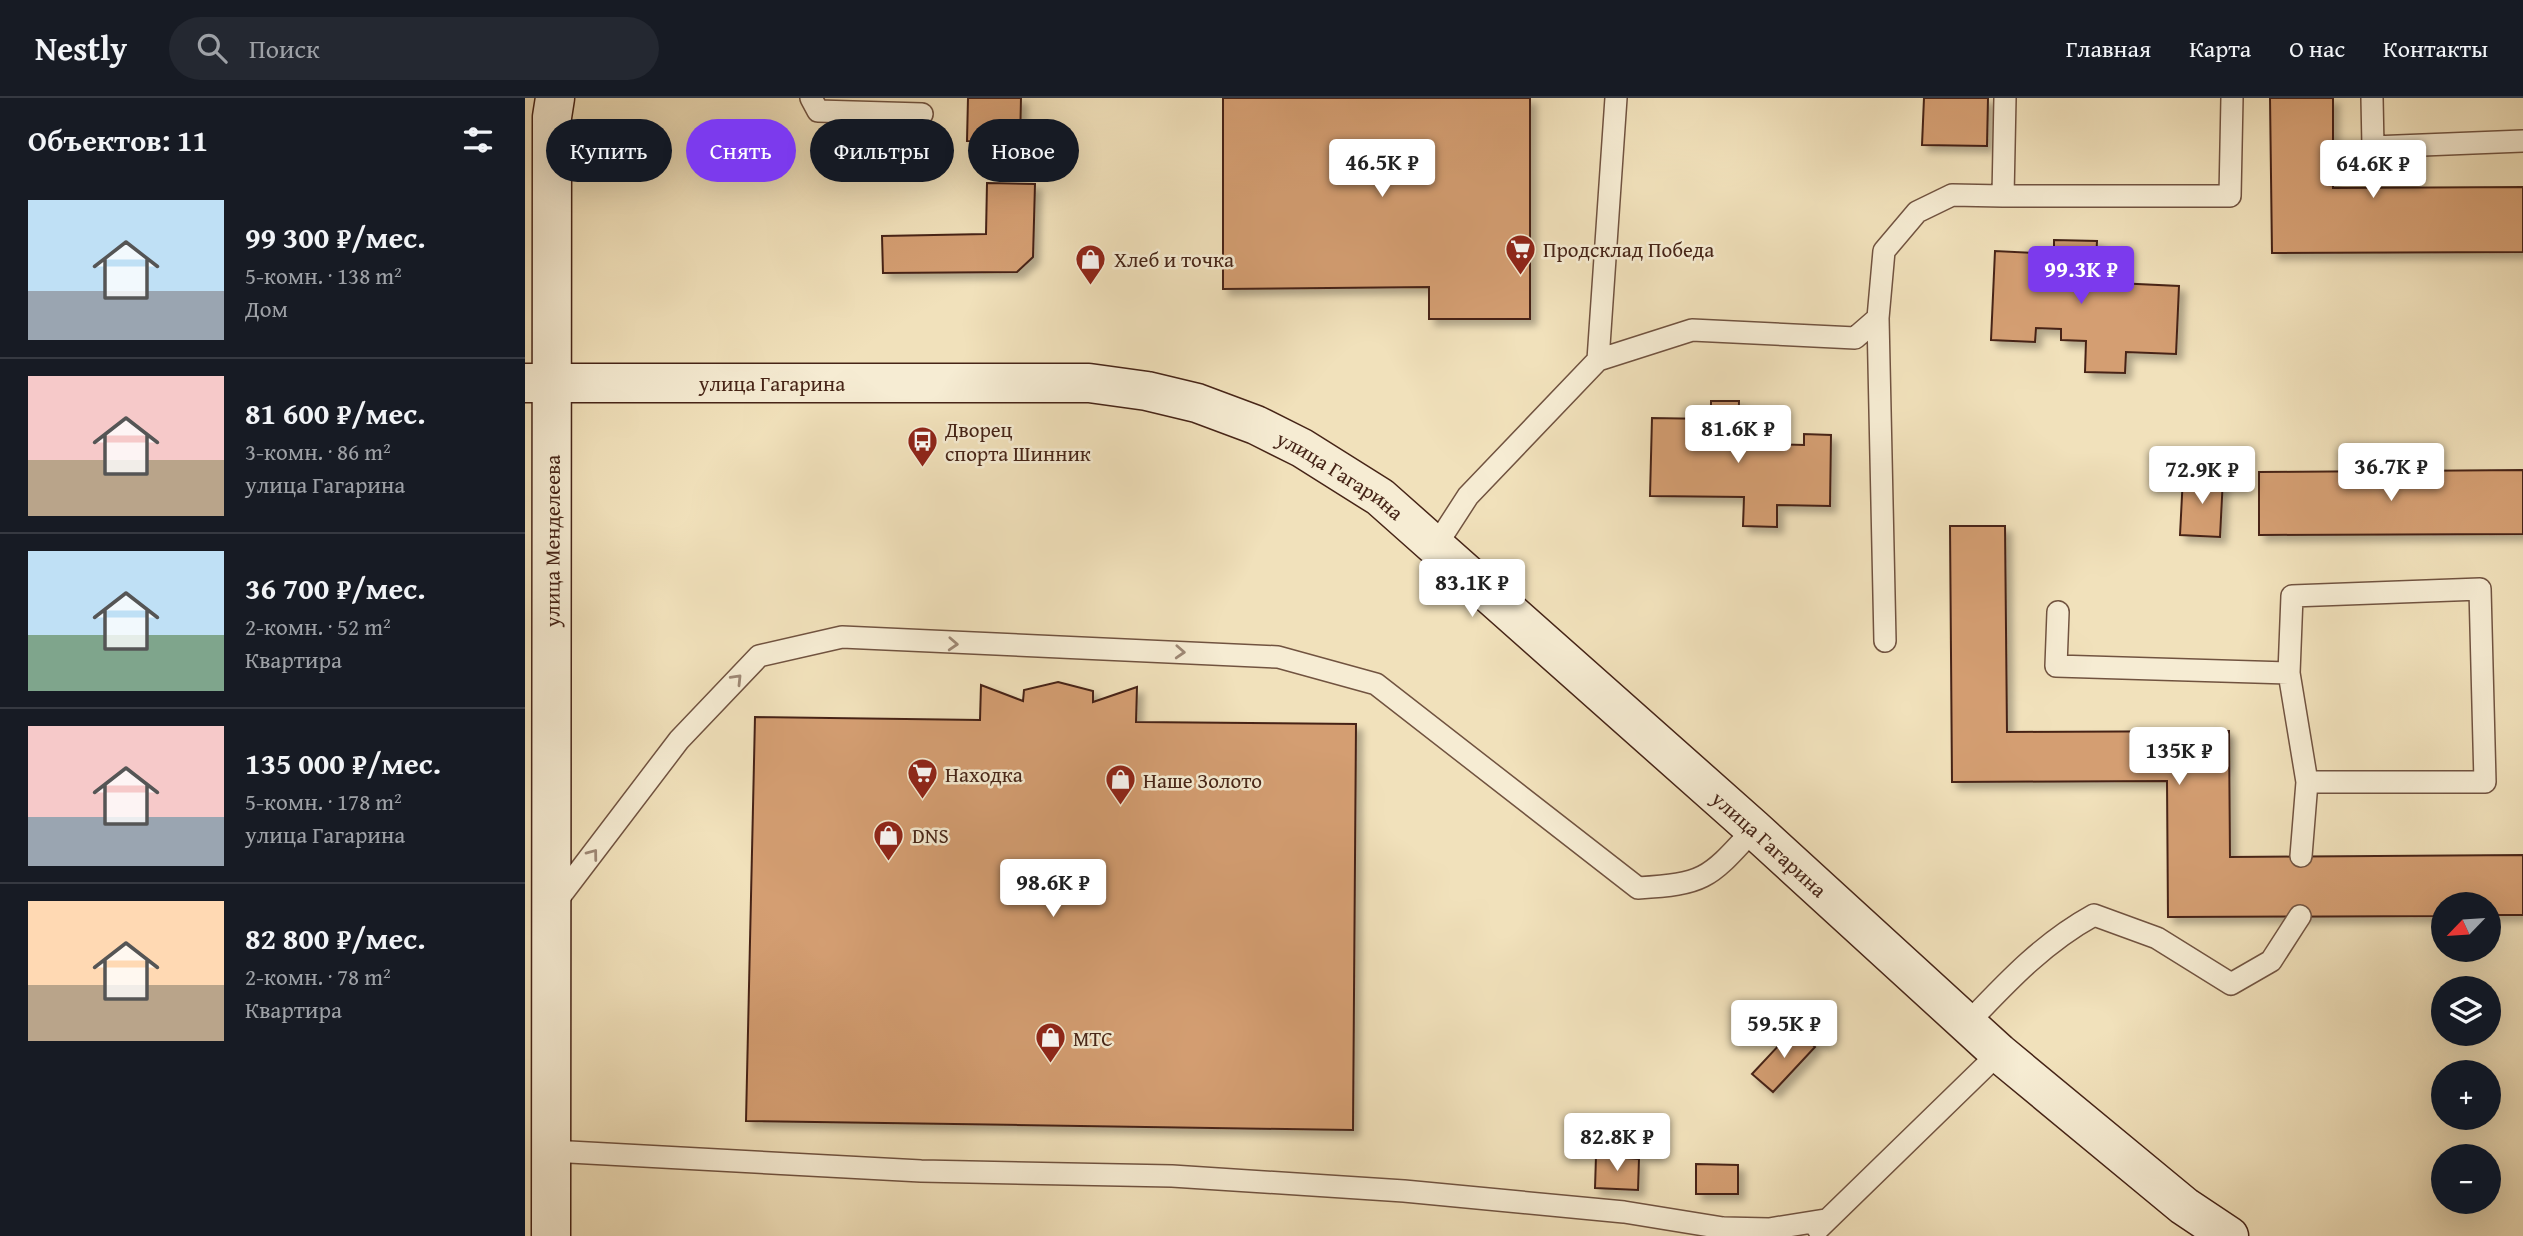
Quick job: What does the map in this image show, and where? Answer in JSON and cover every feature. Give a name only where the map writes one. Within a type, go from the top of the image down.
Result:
[{"type":"main road","name":"улица Менделеева","points":[[551,1236],[551,908],[539,383],[555,98]]},
{"type":"main road","name":"улица Гагарина","points":[[539,383],[1089,383],[1147,391],[1197,403],[1257,425],[1302,448],[1380,497],[1754,829],[1999,1053],[2184,1206],[2229,1236]]},
{"type":"lane","points":[[811,98],[818,111],[922,114]]},
{"type":"lane","points":[[1598,360],[1616,98]]},
{"type":"lane","points":[[2003,196],[2005,98]]},
{"type":"lane","points":[[1885,641],[1878,318],[1884,251],[1917,212],[1952,195],[2230,196],[2232,98]]},
{"type":"lane","points":[[2372,98],[2373,147],[2523,141]]},
{"type":"lane","points":[[1435,547],[1468,496],[1598,360],[1692,330],[1855,338],[1878,318]]},
{"type":"lane","points":[[2301,856],[2307,782],[2289,673],[2292,596],[2480,589],[2485,782],[2307,782]]},
{"type":"lane","points":[[2058,612],[2056,666],[2289,673]]},
{"type":"lane","points":[[551,908],[679,740],[759,656],[842,638],[1278,657],[1376,684],[1638,888],[1682,886],[1713,873],[1754,829]]},
{"type":"lane","points":[[1967,1024],[2030,958],[2064,932],[2094,915],[2157,938],[2231,984],[2271,961],[2300,916]]},
{"type":"lane","points":[[551,1151],[921,1171],[1172,1176],[1404,1191],[1624,1212],[1723,1228],[1819,1228],[1999,1053]]},
{"type":"building","points":[[968,98],[1021,98],[1021,119],[968,119],[967,141]]},
{"type":"building","points":[[1223,98],[1530,98],[1530,319],[1429,319],[1429,287],[1223,289]]},
{"type":"building","points":[[1924,98],[1988,98],[1987,146],[1922,145]]},
{"type":"building","points":[[2270,98],[2333,98],[2333,188],[2523,187],[2523,252],[2272,253]]},
{"type":"building","points":[[987,183],[1035,184],[1033,257],[1017,272],[883,273],[882,236],[986,234]]},
{"type":"building","points":[[2054,240],[2097,241],[2095,282],[2179,286],[2176,354],[2126,352],[2125,373],[2085,372],[2086,341],[2061,340],[2061,329],[2036,328],[2035,342],[1991,340],[1995,251],[2054,254]]},
{"type":"building","points":[[1711,401],[1739,401],[1738,443],[1804,445],[1804,434],[1831,435],[1830,506],[1777,505],[1777,527],[1743,526],[1744,497],[1650,496],[1652,418],[1711,419]]},
{"type":"building","points":[[2523,470],[2523,534],[2259,535],[2259,472]]},
{"type":"building","points":[[2183,476],[2223,478],[2220,537],[2180,535]]},
{"type":"building","points":[[1950,526],[2005,526],[2007,732],[2229,731],[2230,857],[2523,855],[2523,915],[2501,915],[2501,892],[2431,892],[2431,916],[2168,917],[2167,781],[1952,782]]},
{"type":"building","points":[[1058,682],[1093,691],[1093,702],[1137,687],[1136,722],[1356,724],[1353,1130],[746,1121],[755,717],[980,720],[981,685],[1023,701],[1024,690]]},
{"type":"building","points":[[1795,1028],[1815,1047],[1773,1092],[1752,1074]]},
{"type":"building","points":[[1596,1156],[1639,1159],[1638,1190],[1595,1188]]},
{"type":"building","points":[[1696,1164],[1738,1165],[1738,1194],[1696,1194]]},
{"type":"place","name":"Продсклад Победа","points":[[1520,276]]},
{"type":"place","name":"Хлеб и точка","points":[[1091,286]]},
{"type":"place","name":"Дворец спорта Шинник","points":[[922,468]]},
{"type":"place","name":"Находка","points":[[922,801]]},
{"type":"place","name":"Наше Золото","points":[[1120,807]]},
{"type":"place","name":"DNS","points":[[889,862]]},
{"type":"place","name":"МТС","points":[[1050,1065]]}]
